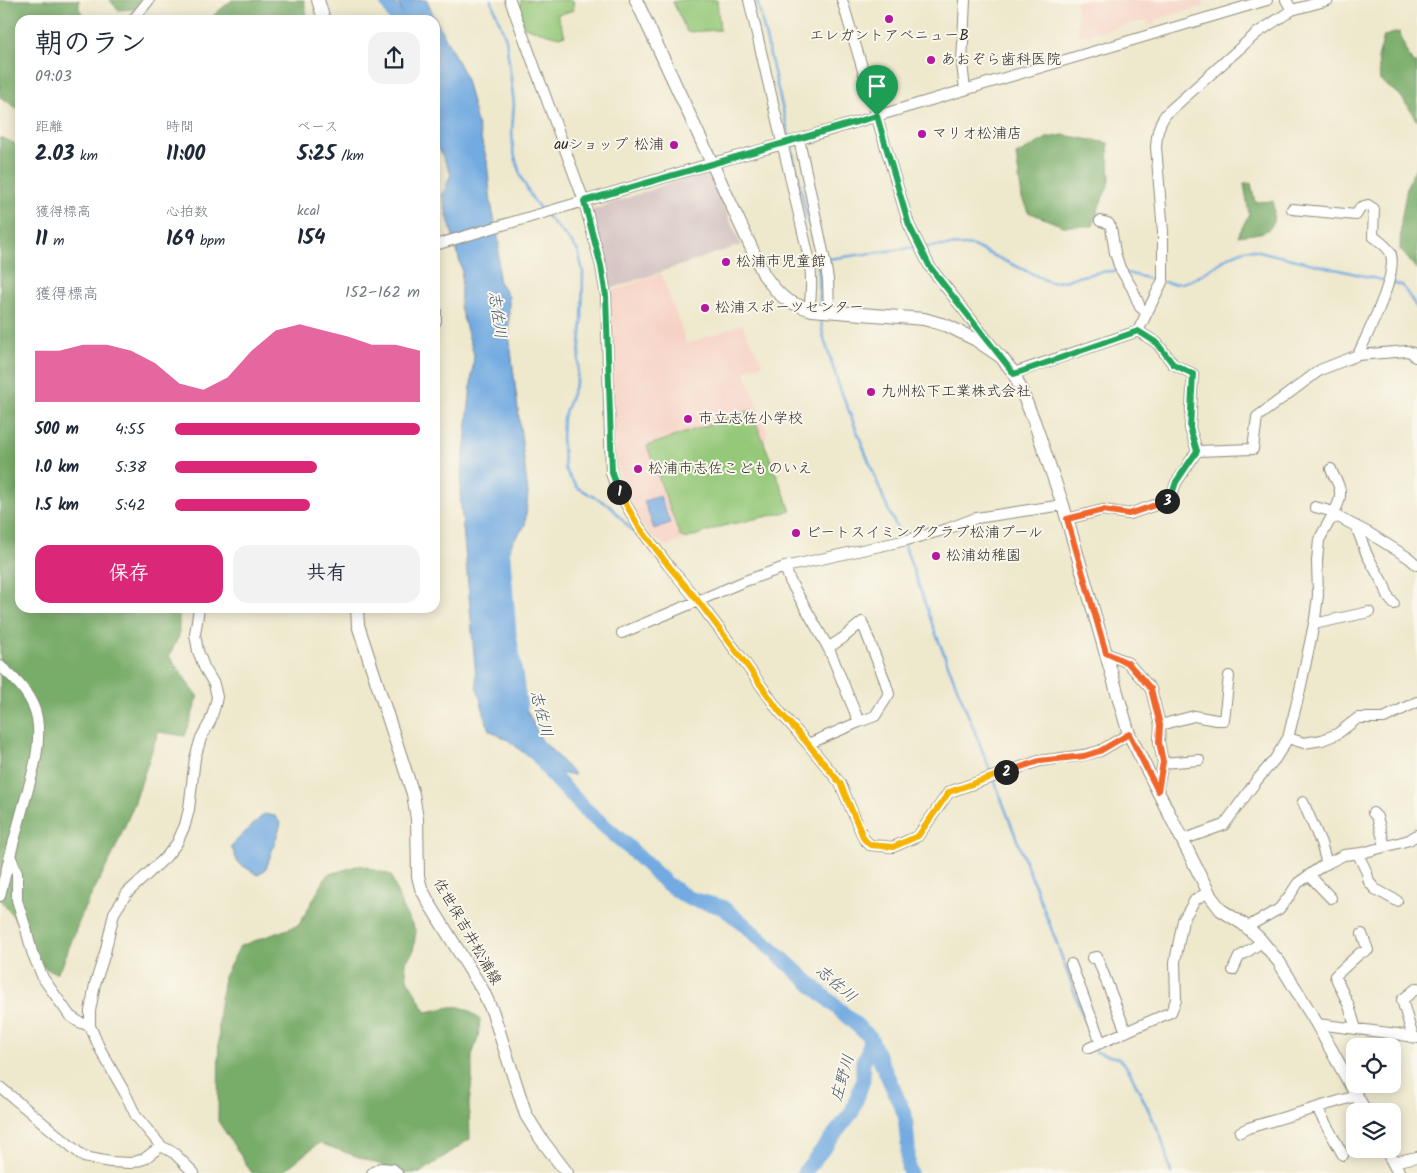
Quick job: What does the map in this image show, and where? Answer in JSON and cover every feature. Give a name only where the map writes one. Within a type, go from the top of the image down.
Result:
[{"type":"main road","points":[[318,0],[322,15]]},
{"type":"main road","points":[[636,0],[764,275],[778,294],[794,304],[811,309],[924,319],[948,326],[976,340],[1001,357],[1014,374],[1034,422],[1063,505],[1129,734],[1208,892],[1221,910],[1247,927],[1280,962],[1317,1024],[1360,1103]]},
{"type":"main road","name":"佐世保吉井松浦線","points":[[357,613],[358,625],[413,794],[417,819],[418,876],[421,888],[493,1013],[526,1115],[541,1139],[567,1173]]},
{"type":"street","points":[[137,15],[149,0]]},
{"type":"street","points":[[510,0],[584,201],[601,266],[606,296],[612,473],[616,487],[639,527],[743,660],[779,711],[840,783],[864,839],[870,845],[893,847],[918,836],[949,792],[1039,761],[1084,756],[1100,751],[1129,734]]},
{"type":"street","points":[[749,0],[825,259],[829,311]]},
{"type":"street","points":[[842,0],[909,225],[930,267],[1001,357]]},
{"type":"street","points":[[965,0],[962,63],[965,90]]},
{"type":"street","points":[[440,244],[713,163],[791,142],[1267,0]]},
{"type":"street","points":[[1286,0],[1292,10]]},
{"type":"street","points":[[1014,374],[1138,331],[1161,283],[1163,232],[1156,148],[1160,123],[1176,104],[1257,33],[1292,10],[1328,0]]},
{"type":"street","points":[[791,142],[798,206],[811,269],[811,309]]},
{"type":"street","points":[[1292,209],[1356,215],[1361,207],[1368,205],[1374,209],[1373,236],[1390,251],[1393,265],[1388,283],[1358,355]]},
{"type":"street","points":[[1100,221],[1108,223],[1112,227],[1115,253],[1122,272],[1132,288],[1140,307],[1147,314]]},
{"type":"street","points":[[1138,331],[1157,343],[1173,364],[1193,374],[1190,428],[1197,451]]},
{"type":"street","points":[[1197,451],[1253,449],[1257,417],[1320,370],[1358,355],[1407,351],[1415,357]]},
{"type":"street","points":[[1067,519],[1103,510],[1129,514],[1170,500],[1176,482],[1197,451]]},
{"type":"street","points":[[1182,840],[1224,825],[1257,780],[1276,759],[1288,738],[1314,624],[1318,595],[1317,561],[1319,540],[1338,506],[1341,492],[1331,469]]},
{"type":"street","points":[[622,633],[745,581],[785,567],[902,541],[947,529],[976,518],[1063,505]]},
{"type":"street","points":[[1315,507],[1356,526],[1409,558],[1417,565]]},
{"type":"street","points":[[1356,526],[1367,555],[1394,604]]},
{"type":"street","points":[[785,567],[790,581],[828,648],[859,722]]},
{"type":"street","points":[[1314,624],[1369,612]]},
{"type":"street","points":[[194,1173],[174,1154],[161,1146],[136,1116],[100,1049],[90,1026],[90,1011],[95,984],[105,953],[114,913],[126,893],[166,857],[177,843],[185,825],[189,810],[195,758],[201,738],[216,706],[217,697],[214,684],[204,667],[198,651],[195,634],[198,613]]},
{"type":"street","points":[[808,744],[875,716],[889,694],[862,622],[828,648]]},
{"type":"street","points":[[1106,653],[1128,663],[1151,689],[1160,725],[1159,742],[1163,762],[1158,791]]},
{"type":"street","points":[[0,666],[16,680],[28,695],[37,716],[39,740],[34,768],[0,896]]},
{"type":"street","points":[[1160,725],[1194,716],[1224,720],[1229,676]]},
{"type":"street","points":[[1288,738],[1304,743],[1322,740],[1337,734],[1358,718],[1384,718],[1417,702]]},
{"type":"street","points":[[1163,762],[1199,760]]},
{"type":"street","points":[[1303,802],[1321,843],[1327,864]]},
{"type":"street","points":[[1373,814],[1376,817],[1385,846]]},
{"type":"street","points":[[1247,927],[1279,909],[1298,882],[1327,864],[1344,855],[1358,854],[1409,840],[1417,835]]},
{"type":"street","points":[[1358,854],[1369,882],[1375,889],[1397,901]]},
{"type":"street","points":[[10,855],[17,873],[17,900],[32,952],[43,978],[70,1016],[90,1026]]},
{"type":"street","points":[[1309,875],[1331,898]]},
{"type":"street","points":[[1071,964],[1096,1045],[1171,1012],[1176,1000],[1174,988],[1175,962],[1184,920],[1195,900],[1208,892]]},
{"type":"street","points":[[1356,1029],[1349,1006],[1335,976],[1360,953],[1368,950],[1362,934]]},
{"type":"street","points":[[1233,970],[1239,957],[1262,942]]},
{"type":"street","points":[[1092,958],[1098,957],[1126,1032]]},
{"type":"street","points":[[1317,1024],[1415,1037],[1402,1000],[1417,988]]},
{"type":"street","points":[[0,1088],[84,1157],[110,1162],[131,1163],[144,1158],[161,1146]]},
{"type":"street","points":[[1240,1132],[1356,1096]]},
{"type":"street","points":[[1317,1108],[1343,1155]]},
{"type":"street","points":[[1396,1167],[1417,1157]]},
{"type":"street","points":[[372,1173],[380,1168],[394,1169],[397,1173]]},
{"type":"shaded area","points":[[1076,0],[1204,0],[1202,1],[1204,6],[1154,20],[1155,24],[1150,25],[1148,20],[1079,36]]},
{"type":"shaded area","points":[[708,170],[741,245],[610,289],[606,265],[592,213],[593,210]]},
{"type":"shaded area","name":"市立志佐小学校","points":[[661,273],[687,344],[743,324],[763,364],[745,371],[767,431],[765,444],[791,511],[723,526],[667,546],[651,537],[642,524],[629,501],[617,463],[614,442],[610,292]]},
{"type":"green space","points":[[0,0],[79,0],[79,9],[83,15],[15,15],[15,107],[0,97]]},
{"type":"green space","points":[[110,0],[140,0],[134,9],[118,10]]},
{"type":"green space","points":[[232,0],[304,0],[307,15],[214,15]]},
{"type":"green space","points":[[521,0],[573,0],[574,10],[557,15],[565,35],[559,37],[524,27],[519,11]]},
{"type":"green space","points":[[681,0],[717,0],[720,30],[687,32],[673,2]]},
{"type":"green space","points":[[1399,32],[1406,51],[1414,63],[1417,63],[1417,121],[1400,95],[1380,81],[1378,58],[1384,36]]},
{"type":"green space","points":[[1063,135],[1108,143],[1110,181],[1093,226],[1063,226],[1028,212],[1022,198],[1016,155],[1047,138]]},
{"type":"green space","points":[[0,138],[3,138],[15,144],[15,613],[179,613],[179,636],[169,656],[198,697],[185,736],[158,732],[135,802],[112,856],[84,909],[62,966],[56,973],[43,967],[14,917],[0,900]]},
{"type":"green space","points":[[1417,164],[1417,270],[1400,249],[1401,221],[1407,187]]},
{"type":"green space","points":[[1251,183],[1255,202],[1273,201],[1273,220],[1268,230],[1256,234],[1238,236],[1249,214],[1244,184]]},
{"type":"green space","points":[[751,410],[791,511],[723,526],[686,539],[680,536],[647,446]]},
{"type":"green space","points":[[360,865],[391,875],[402,907],[416,931],[413,952],[405,963],[407,978],[426,1012],[449,1007],[460,1007],[466,1009],[480,1020],[478,1038],[472,1055],[472,1080],[469,1104],[470,1139],[420,1173],[404,1173],[319,1143],[281,1173],[252,1173],[218,1121],[219,1012],[224,977],[240,946],[299,925],[327,875]]},
{"type":"water","points":[[397,0],[426,0],[434,15],[402,15]]},
{"type":"water","points":[[440,27],[465,76],[487,161],[491,203],[499,242],[498,280],[509,297],[509,334],[528,493],[525,526],[513,541],[499,574],[502,615],[512,680],[541,739],[575,775],[547,772],[508,740],[489,730],[477,688],[460,493],[474,355],[460,307],[462,270],[442,196],[451,174],[440,151]]},
{"type":"water","points":[[660,496],[670,523],[654,529],[644,501]]},
{"type":"water","points":[[264,814],[275,816],[281,824],[266,869],[258,875],[238,863],[231,846]]},
{"type":"waterway","name":"志佐川","points":[[386,0],[394,15]]},
{"type":"waterway","points":[[491,0],[506,39],[514,104],[513,150],[521,177],[532,198],[542,211]]},
{"type":"waterway","points":[[757,0],[790,140]]},
{"type":"waterway","points":[[791,145],[816,248],[820,306]]},
{"type":"waterway","points":[[546,215],[578,251],[583,272],[582,322],[577,380],[563,418],[562,439],[565,469],[578,488],[609,505],[636,535]]},
{"type":"waterway","points":[[922,247],[973,246],[1050,282],[1062,282],[1100,272],[1117,271]]},
{"type":"waterway","points":[[828,259],[917,247]]},
{"type":"waterway","points":[[1164,282],[1176,284],[1187,282],[1228,257],[1250,249],[1386,281]]},
{"type":"waterway","points":[[1127,273],[1158,281]]},
{"type":"waterway","points":[[1391,283],[1402,285],[1417,308]]},
{"type":"waterway","points":[[820,314],[823,335],[839,386],[887,507],[902,539]]},
{"type":"waterway","name":"志佐川","points":[[502,544],[509,634],[520,707]]},
{"type":"waterway","points":[[904,544],[934,629],[992,775]]},
{"type":"waterway","name":"志佐川","points":[[538,756],[552,775],[586,810],[666,883],[688,898],[722,907],[870,1037],[905,1115],[910,1173]]},
{"type":"waterway","points":[[994,780],[1056,941],[1093,1044]]},
{"type":"waterway","name":"庄野川","points":[[804,1173],[852,1112],[863,1080],[863,1061],[868,1054],[870,1037]]},
{"type":"waterway","points":[[1095,1049],[1096,1052],[1117,1058],[1124,1063],[1132,1076],[1161,1136],[1171,1173]]},
{"type":"place","name":"エレガントアベニューB","points":[[889,19]]},
{"type":"place","name":"あおぞら歯科医院","points":[[931,60]]},
{"type":"place","name":"マリオ松浦店","points":[[922,134]]},
{"type":"place","name":"auショップ 松浦","points":[[674,145]]},
{"type":"place","name":"松浦市児童館","points":[[726,262]]},
{"type":"place","name":"松浦スポーツセンター","points":[[705,308]]},
{"type":"place","name":"九州松下工業株式会社","points":[[871,392]]},
{"type":"place","name":"市立志佐小学校","points":[[688,419]]},
{"type":"place","name":"松浦市志佐こどものいえ","points":[[638,469]]},
{"type":"place","name":"ビートスイミングクラブ松浦プール","points":[[796,533]]},
{"type":"place","name":"松浦幼稚園","points":[[936,556]]},
{"type":"route","points":[[877,116],[909,225],[920,249],[930,267],[1014,374],[1138,331],[1157,343],[1173,364],[1193,374],[1190,428],[1197,451],[1176,482],[1170,500],[1129,514],[1103,510],[1067,519],[1106,653],[1128,663],[1151,689],[1160,725],[1159,742],[1163,762],[1158,791],[1129,734],[1100,751],[1084,756],[1039,761],[949,792],[918,836],[893,847],[870,845],[864,839],[840,783],[779,711],[743,660],[639,527],[616,487],[612,473],[606,296],[601,266],[584,201],[877,116]]}]
